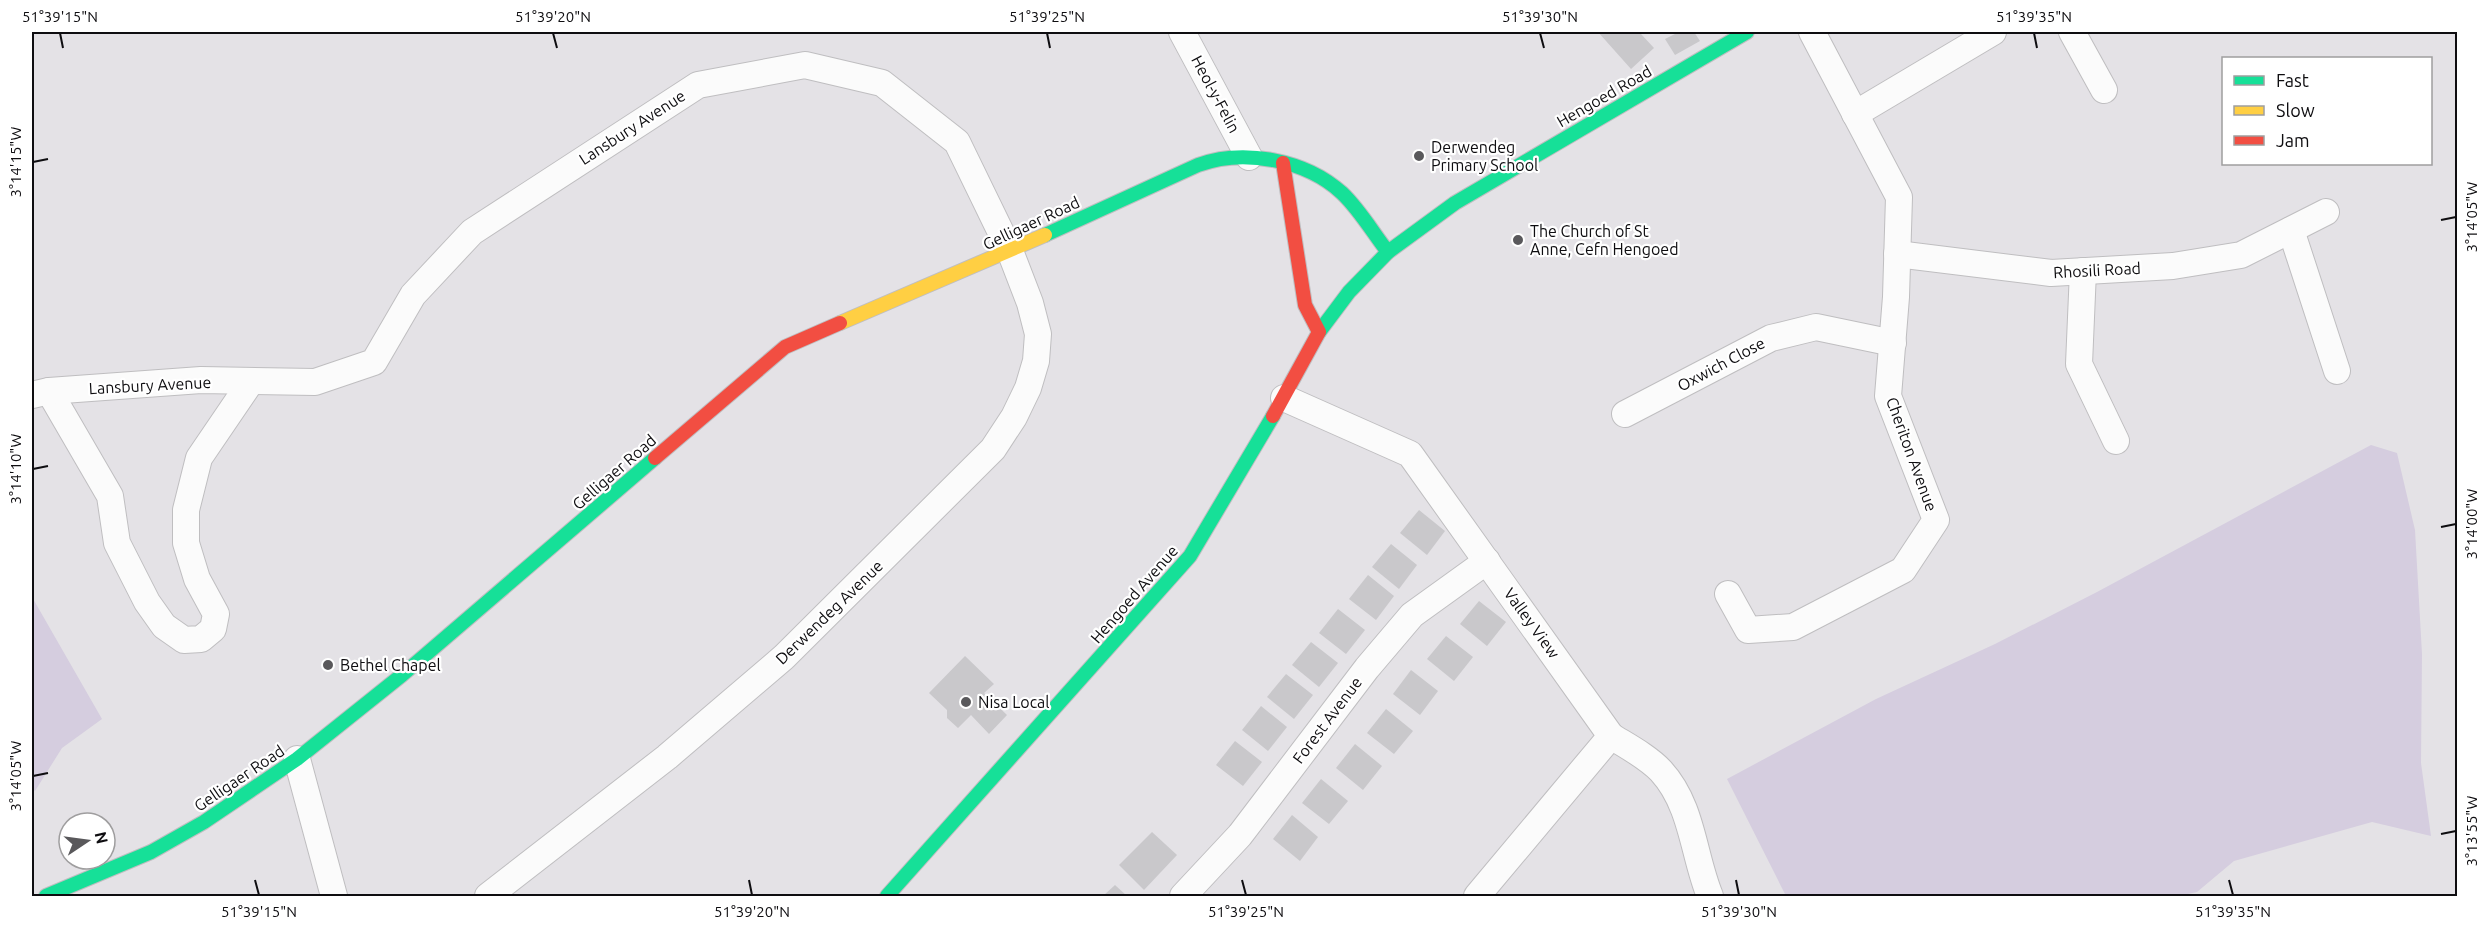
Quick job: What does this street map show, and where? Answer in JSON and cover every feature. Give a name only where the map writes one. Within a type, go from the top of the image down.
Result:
[{"type":"street","name":"Heol-y-Felin","points":[[1182,32],[1249,157]]},
{"type":"street","name":"Hengoed Road","points":[[1318,332],[1349,292],[1388,252],[1455,203],[1747,32]]},
{"type":"street","name":"Cheriton Avenue","points":[[1728,594],[1748,630],[1793,627],[1903,570],[1936,520],[1888,396],[1893,343],[1899,196],[1812,32]]},
{"type":"street","points":[[1856,114],[1993,32]]},
{"type":"street","points":[[2072,32],[2104,90]]},
{"type":"street","name":"Lansbury Avenue","points":[[250,383],[199,458],[193,474],[186,510],[186,543],[197,579],[216,614],[213,629],[201,639],[184,640],[164,627],[147,602],[117,543],[110,496],[40,393],[201,380],[250,383],[315,382],[374,362],[413,296],[472,232],[698,85],[804,65],[882,83],[957,142],[1010,251]]},
{"type":"street","name":"Gelligaer Road","points":[[46,897],[151,852],[204,822],[297,759],[402,675],[785,348],[1010,251],[1192,167],[1219,158],[1249,157],[1283,163],[1313,174],[1342,193],[1388,252]]},
{"type":"street","points":[[1283,163],[1305,305],[1318,332]]},
{"type":"street","name":"Rhosili Road","points":[[1897,254],[2051,273],[2173,266],[2241,255],[2326,212]]},
{"type":"street","points":[[2291,230],[2337,371]]},
{"type":"street","name":"Derwendeg Avenue","points":[[488,897],[667,757],[784,657],[993,449],[1014,417],[1028,388],[1036,361],[1038,334],[1030,303],[1010,251]]},
{"type":"street","points":[[2083,271],[2079,364],[2116,441]]},
{"type":"street","name":"Oxwich Close","points":[[1625,414],[1771,338],[1816,327],[1893,343]]},
{"type":"street","name":"Hengoed Avenue","points":[[888,897],[1190,556],[1284,398],[1318,332]]},
{"type":"street","name":"Valley View","points":[[1284,398],[1410,454],[1611,736],[1661,771],[1678,797],[1690,825],[1710,897]]},
{"type":"street","name":"Forest Avenue","points":[[1184,897],[1240,835],[1367,668],[1412,615],[1487,561]]},
{"type":"street","points":[[1478,897],[1611,736]]},
{"type":"street","points":[[297,759],[334,897]]},
{"type":"shaded area","points":[[2371,445],[2397,453],[2415,530],[2422,654],[2421,763],[2431,836],[2372,822],[2234,861],[2197,892],[2179,896],[1786,896],[1727,779],[1876,699],[1995,644],[2097,592]]},
{"type":"shaded area","points":[[32,597],[102,719],[62,748],[35,791],[32,788]]},
{"type":"building","points":[[1598,32],[1643,32],[1641,34],[1654,48],[1631,69]]},
{"type":"building","points":[[1679,32],[1694,32],[1700,41],[1675,55],[1665,39]]},
{"type":"building","points":[[1419,510],[1445,531],[1427,555],[1400,533]]},
{"type":"building","points":[[1391,544],[1417,565],[1399,589],[1372,567]]},
{"type":"building","points":[[1368,575],[1394,596],[1376,620],[1349,599]]},
{"type":"building","points":[[1479,601],[1506,622],[1487,646],[1460,624]]},
{"type":"building","points":[[1338,609],[1365,630],[1346,654],[1319,633]]},
{"type":"building","points":[[1446,636],[1473,657],[1454,681],[1427,659]]},
{"type":"building","points":[[1311,642],[1338,663],[1319,687],[1292,665]]},
{"type":"building","name":"Nisa Local","points":[[965,656],[994,684],[984,693],[1007,715],[989,734],[971,715],[958,728],[947,718],[947,710],[929,693]]},
{"type":"building","points":[[1411,670],[1438,691],[1420,715],[1393,694]]},
{"type":"building","points":[[1286,674],[1313,695],[1294,719],[1267,697]]},
{"type":"building","points":[[1261,706],[1287,727],[1268,751],[1242,730]]},
{"type":"building","points":[[1386,709],[1413,731],[1394,754],[1367,733]]},
{"type":"building","points":[[1235,741],[1262,762],[1243,786],[1216,765]]},
{"type":"building","points":[[1355,744],[1382,766],[1363,790],[1336,768]]},
{"type":"building","points":[[1321,779],[1348,801],[1329,824],[1302,803]]},
{"type":"building","points":[[1292,815],[1318,837],[1300,861],[1273,839]]},
{"type":"building","points":[[1152,832],[1177,855],[1144,890],[1119,865]]},
{"type":"building","points":[[1115,885],[1127,896],[1103,896]]},
{"type":"traffic: fast","points":[[1319,332],[1349,292],[1388,252],[1455,203],[1747,32]]},
{"type":"traffic: fast","points":[[1045,235],[1198,165],[1216,160],[1254,158],[1293,165],[1327,182],[1355,207],[1388,252]]},
{"type":"traffic: fast","points":[[887,896],[1190,556],[1273,416]]},
{"type":"traffic: fast","points":[[46,896],[151,852],[204,822],[297,759],[402,675],[655,458]]},
{"type":"traffic: slow","points":[[840,323],[1045,235]]},
{"type":"traffic: jam","points":[[1273,416],[1319,332],[1305,305],[1283,163]]},
{"type":"traffic: jam","points":[[655,458],[785,347],[840,323]]},
{"type":"place","name":"Derwendeg Primary School","points":[[1419,156]]},
{"type":"place","name":"The Church of St Anne, Cefn Hengoed","points":[[1518,240]]},
{"type":"place","name":"Bethel Chapel","points":[[328,665]]},
{"type":"place","name":"Nisa Local","points":[[966,702]]}]
